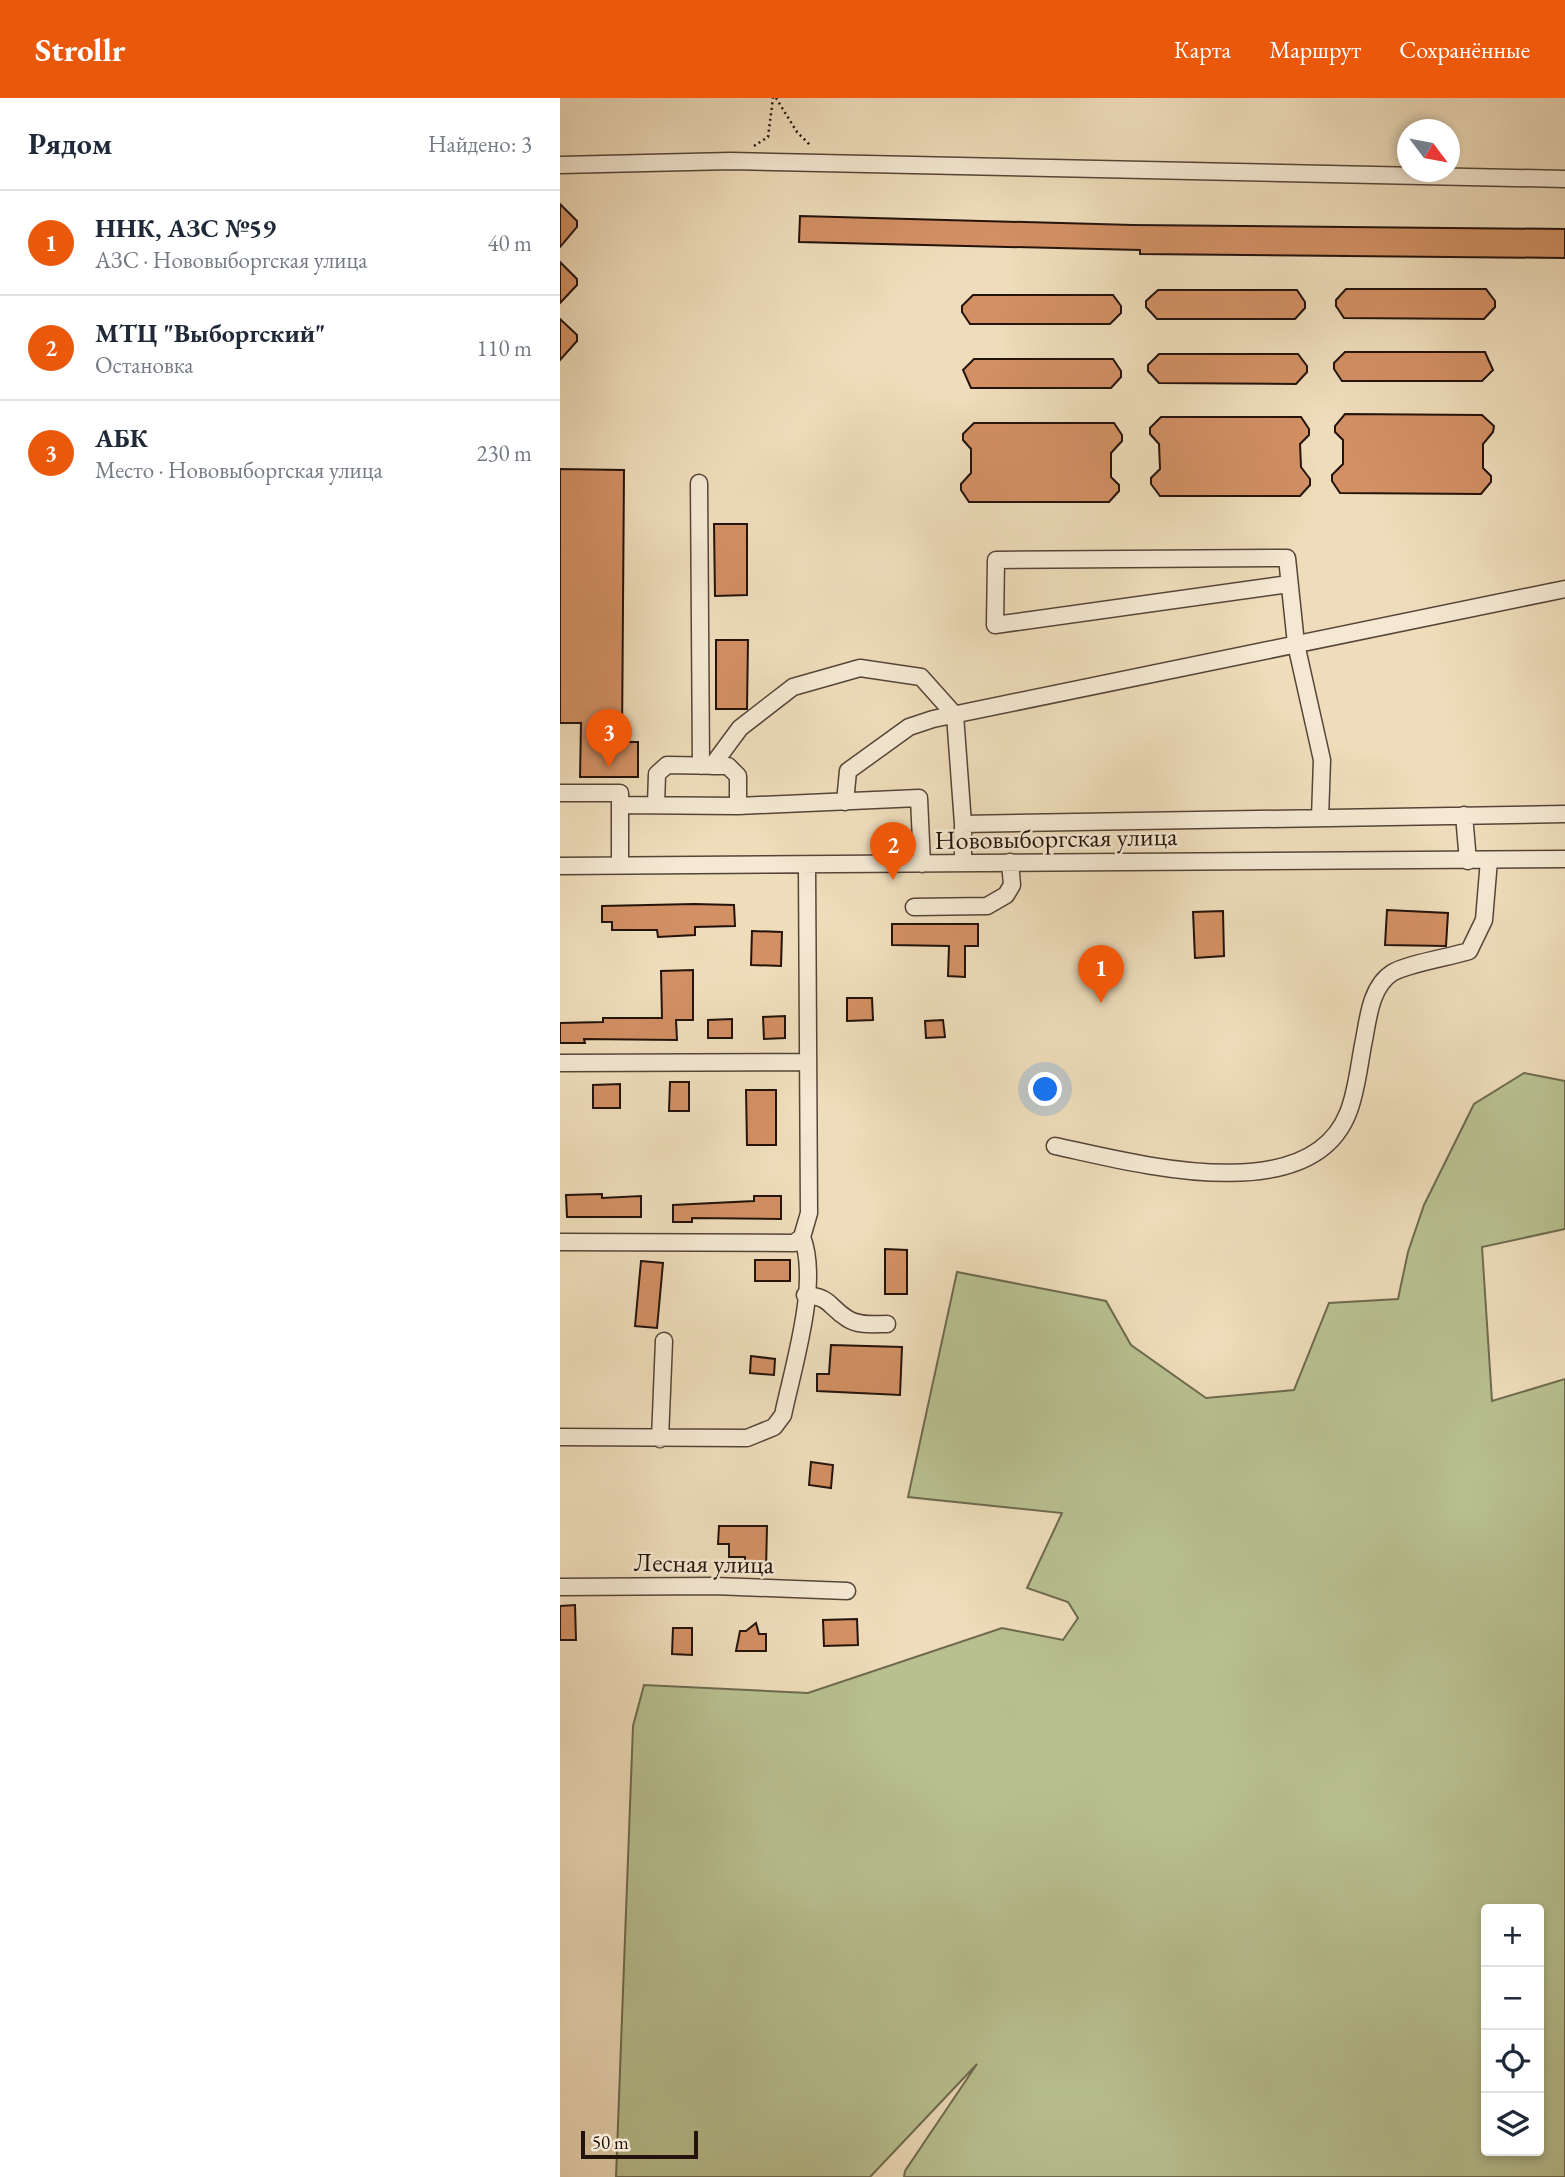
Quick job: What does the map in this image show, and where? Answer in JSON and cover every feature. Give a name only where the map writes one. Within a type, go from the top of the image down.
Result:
[{"type":"street","points":[[560,165],[732,161],[1565,179]]},
{"type":"street","points":[[699,483],[706,766]]},
{"type":"street","points":[[1289,584],[995,625],[996,560],[1287,558],[1296,645],[1322,760],[1320,818]]},
{"type":"street","points":[[845,802],[848,771],[909,727],[955,715],[1565,589]]},
{"type":"street","points":[[706,766],[740,727],[793,687],[860,668],[921,677],[955,715],[963,862]]},
{"type":"street","points":[[656,806],[657,774],[667,765],[728,766],[738,776],[738,806]]},
{"type":"street","points":[[560,793],[620,793],[620,865]]},
{"type":"street","points":[[620,806],[738,806],[919,798],[922,864]]},
{"type":"street","points":[[963,824],[1565,814]]},
{"type":"street","points":[[1464,815],[1468,861]]},
{"type":"street","name":"Нововыборгская улица","points":[[560,866],[1565,859]]},
{"type":"street","points":[[1055,1146],[1173,1171],[1226,1173],[1285,1169],[1325,1146],[1348,1114],[1373,996],[1391,974],[1468,951],[1484,920],[1489,860]]},
{"type":"street","points":[[914,907],[987,906],[998,902],[1012,885],[1010,862]]},
{"type":"street","points":[[560,1437],[747,1438],[774,1427],[783,1415],[805,1295],[808,1260],[798,1240],[809,1213],[807,866]]},
{"type":"street","points":[[560,1063],[808,1062]]},
{"type":"street","points":[[560,1242],[798,1240]]},
{"type":"street","points":[[805,1295],[828,1299],[838,1311],[858,1323],[887,1324]]},
{"type":"street","points":[[660,1439],[664,1341]]},
{"type":"street","name":"Лесная улица","points":[[560,1587],[714,1586],[846,1591]]},
{"type":"path","points":[[732,161],[768,137],[775,98]]},
{"type":"path","points":[[775,98],[797,132],[828,163]]},
{"type":"green space","points":[[1524,1073],[1565,1081],[1565,1229],[1482,1247],[1492,1401],[1565,1379],[1565,2177],[904,2177],[905,2171],[977,2064],[870,2177],[616,2177],[633,1726],[644,1685],[808,1693],[1002,1628],[1063,1640],[1078,1618],[1068,1602],[1027,1588],[1062,1513],[908,1497],[957,1272],[1106,1301],[1131,1345],[1206,1398],[1294,1390],[1329,1303],[1398,1299],[1408,1252],[1424,1205],[1474,1104]]},
{"type":"building","points":[[560,204],[577,221],[577,227],[560,247]]},
{"type":"building","points":[[800,216],[1133,225],[1565,229],[1565,258],[1140,254],[1140,250],[799,242]]},
{"type":"building","points":[[560,262],[577,279],[577,285],[560,303]]},
{"type":"building","points":[[1346,289],[1486,289],[1495,301],[1495,307],[1484,319],[1344,318],[1336,306],[1336,300]]},
{"type":"building","points":[[1158,290],[1297,290],[1305,302],[1305,308],[1295,319],[1157,319],[1146,307],[1146,301]]},
{"type":"building","points":[[973,295],[1113,295],[1121,306],[1121,313],[1110,324],[970,324],[962,312],[962,306]]},
{"type":"building","points":[[560,319],[577,335],[577,341],[560,360]]},
{"type":"building","points":[[1345,352],[1485,352],[1493,370],[1482,381],[1342,381],[1334,369],[1334,363]]},
{"type":"building","points":[[1159,354],[1298,354],[1307,366],[1307,372],[1296,384],[1159,383],[1148,371],[1148,365]]},
{"type":"building","points":[[974,359],[1113,359],[1121,371],[1121,377],[1111,388],[971,388],[963,370]]},
{"type":"building","points":[[1345,414],[1482,415],[1494,426],[1493,432],[1483,444],[1483,468],[1491,476],[1491,482],[1481,494],[1340,493],[1332,481],[1332,475],[1343,464],[1343,440],[1335,432],[1335,426]]},
{"type":"building","points":[[1161,417],[1301,417],[1309,429],[1309,435],[1300,444],[1301,467],[1310,479],[1310,485],[1300,496],[1160,496],[1151,484],[1151,478],[1160,469],[1159,444],[1150,434],[1150,428]]},
{"type":"building","points":[[974,423],[1114,423],[1122,435],[1122,441],[1111,453],[1111,477],[1119,485],[1119,491],[1109,502],[969,502],[961,490],[961,484],[971,473],[971,449],[963,440],[963,434]]},
{"type":"building","points":[[560,469],[624,470],[622,742],[638,742],[638,777],[580,777],[581,723],[560,723]]},
{"type":"building","points":[[714,524],[747,524],[747,595],[715,596]]},
{"type":"building","points":[[716,640],[748,640],[747,709],[716,709]]},
{"type":"building","points":[[734,905],[735,926],[695,927],[695,935],[658,937],[657,930],[612,930],[612,922],[602,922],[602,906]]},
{"type":"building","points":[[1387,910],[1448,913],[1446,946],[1385,945]]},
{"type":"building","points":[[1223,911],[1224,956],[1195,958],[1193,912]]},
{"type":"building","points":[[892,924],[978,924],[978,946],[965,946],[965,977],[948,976],[949,946],[892,945]]},
{"type":"building","points":[[752,931],[782,932],[781,966],[751,965]]},
{"type":"building","points":[[693,970],[693,1020],[676,1020],[677,1040],[584,1039],[585,1043],[560,1043],[560,1023],[603,1022],[603,1018],[662,1018],[661,971]]},
{"type":"building","points":[[847,998],[872,998],[873,1020],[847,1021]]},
{"type":"building","points":[[785,1016],[785,1038],[764,1039],[763,1017]]},
{"type":"building","points":[[732,1019],[732,1038],[708,1038],[708,1020]]},
{"type":"building","points":[[943,1020],[945,1037],[926,1038],[925,1021]]},
{"type":"building","points":[[670,1082],[689,1082],[689,1111],[669,1111]]},
{"type":"building","points":[[620,1084],[620,1108],[593,1108],[593,1085]]},
{"type":"building","points":[[746,1090],[776,1090],[776,1145],[747,1145]]},
{"type":"building","points":[[602,1194],[602,1198],[641,1196],[641,1217],[567,1217],[566,1195]]},
{"type":"building","points":[[754,1196],[781,1196],[781,1219],[692,1218],[692,1222],[673,1222],[673,1205],[754,1201]]},
{"type":"building","points":[[885,1249],[907,1250],[907,1294],[885,1294]]},
{"type":"building","points":[[755,1260],[790,1260],[790,1281],[755,1281]]},
{"type":"building","points":[[641,1261],[663,1263],[657,1328],[635,1326]]},
{"type":"building","points":[[831,1345],[902,1347],[900,1395],[817,1391],[817,1374],[829,1374]]},
{"type":"building","points":[[751,1356],[775,1359],[774,1375],[750,1373]]},
{"type":"building","points":[[811,1462],[833,1465],[831,1488],[809,1485]]},
{"type":"building","points":[[719,1526],[767,1526],[766,1570],[745,1570],[745,1557],[729,1557],[729,1544],[718,1544]]},
{"type":"building","points":[[575,1605],[576,1640],[560,1640],[560,1606]]},
{"type":"building","points":[[857,1619],[858,1645],[824,1646],[823,1620]]},
{"type":"building","points":[[756,1623],[759,1634],[766,1634],[766,1651],[736,1651],[740,1631],[746,1631]]},
{"type":"building","points":[[673,1628],[692,1628],[692,1655],[672,1654]]},
{"type":"place","name":"АБК","points":[[609,767]]},
{"type":"place","name":"МТЦ \"Выборгский\"","points":[[893,880]]},
{"type":"place","name":"ННК, АЗС №59","points":[[1101,1003]]}]
